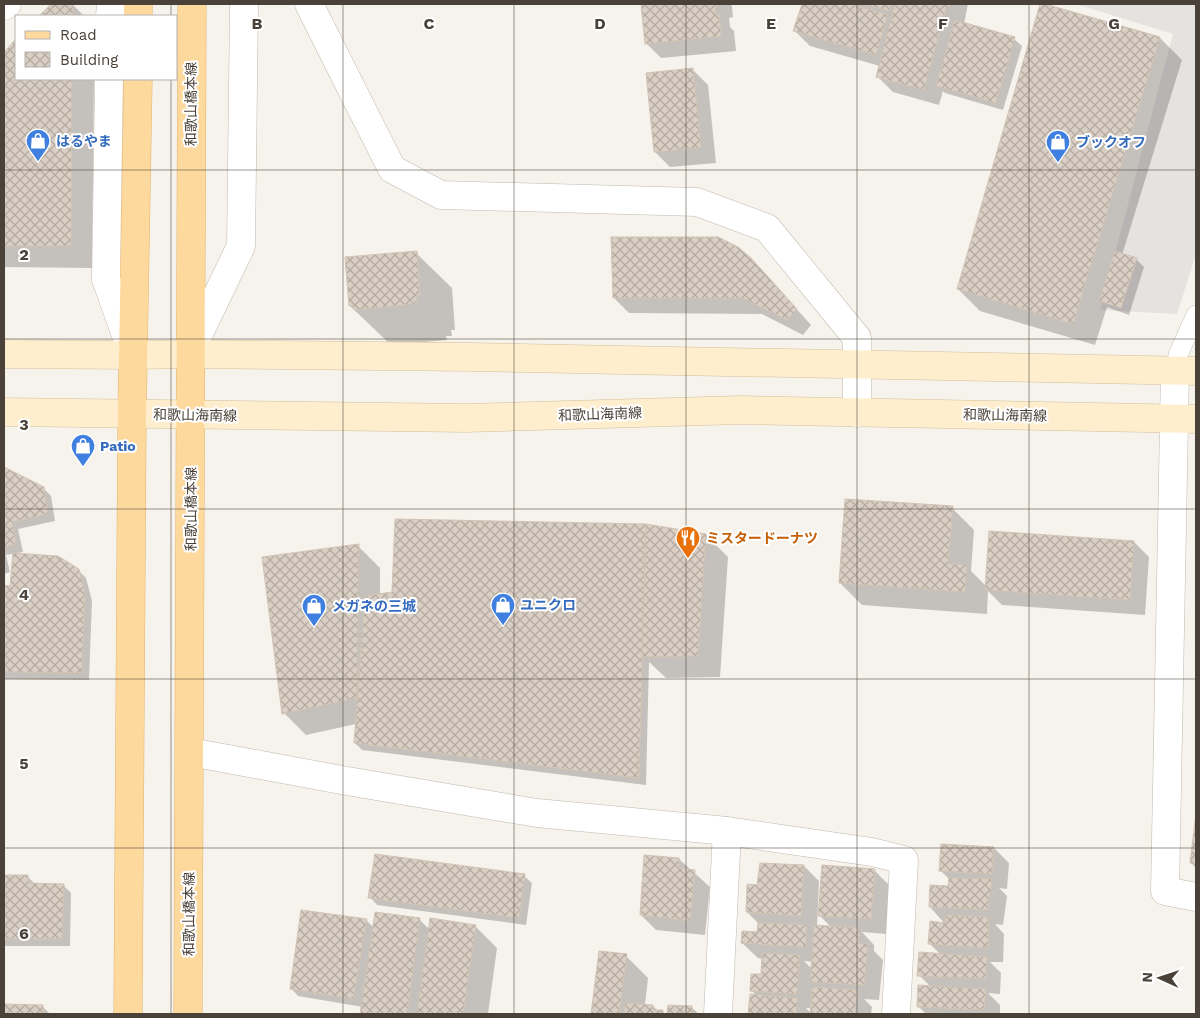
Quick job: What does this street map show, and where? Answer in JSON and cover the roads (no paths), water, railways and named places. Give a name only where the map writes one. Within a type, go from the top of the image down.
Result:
[{"type":"main road","name":"和歌山橋本線","points":[[188,1014],[191,415],[189,354],[192,4]]},
{"type":"main road","points":[[128,1014],[132,415],[138,80]]},
{"type":"main road","points":[[4,354],[189,354],[1186,371]]},
{"type":"main road","name":"和歌山海南線","points":[[4,412],[466,418],[741,410],[1185,418]]},
{"type":"street","points":[[189,354],[241,246],[244,4]]},
{"type":"street","points":[[309,4],[392,168],[440,195],[697,202],[767,228],[857,338],[857,413]]},
{"type":"street","points":[[109,80],[106,279],[133,355]]},
{"type":"street","points":[[1186,371],[1166,891],[1196,897]]},
{"type":"street","points":[[190,752],[347,781],[537,812],[727,831],[872,852],[904,860],[896,1014]]},
{"type":"street","points":[[718,1014],[727,831]]},
{"type":"lane","points":[[1186,371],[1178,355],[1196,316]]},
{"type":"place","name":"はるやま","points":[[38,162]]},
{"type":"place","name":"ブックオフ","points":[[1058,163]]},
{"type":"place","name":"Patio","points":[[83,467]]},
{"type":"place","name":"ミスタードーナツ","points":[[688,559]]},
{"type":"place","name":"ユニクロ","points":[[503,626]]},
{"type":"place","name":"メガネの三城","points":[[314,627]]}]
